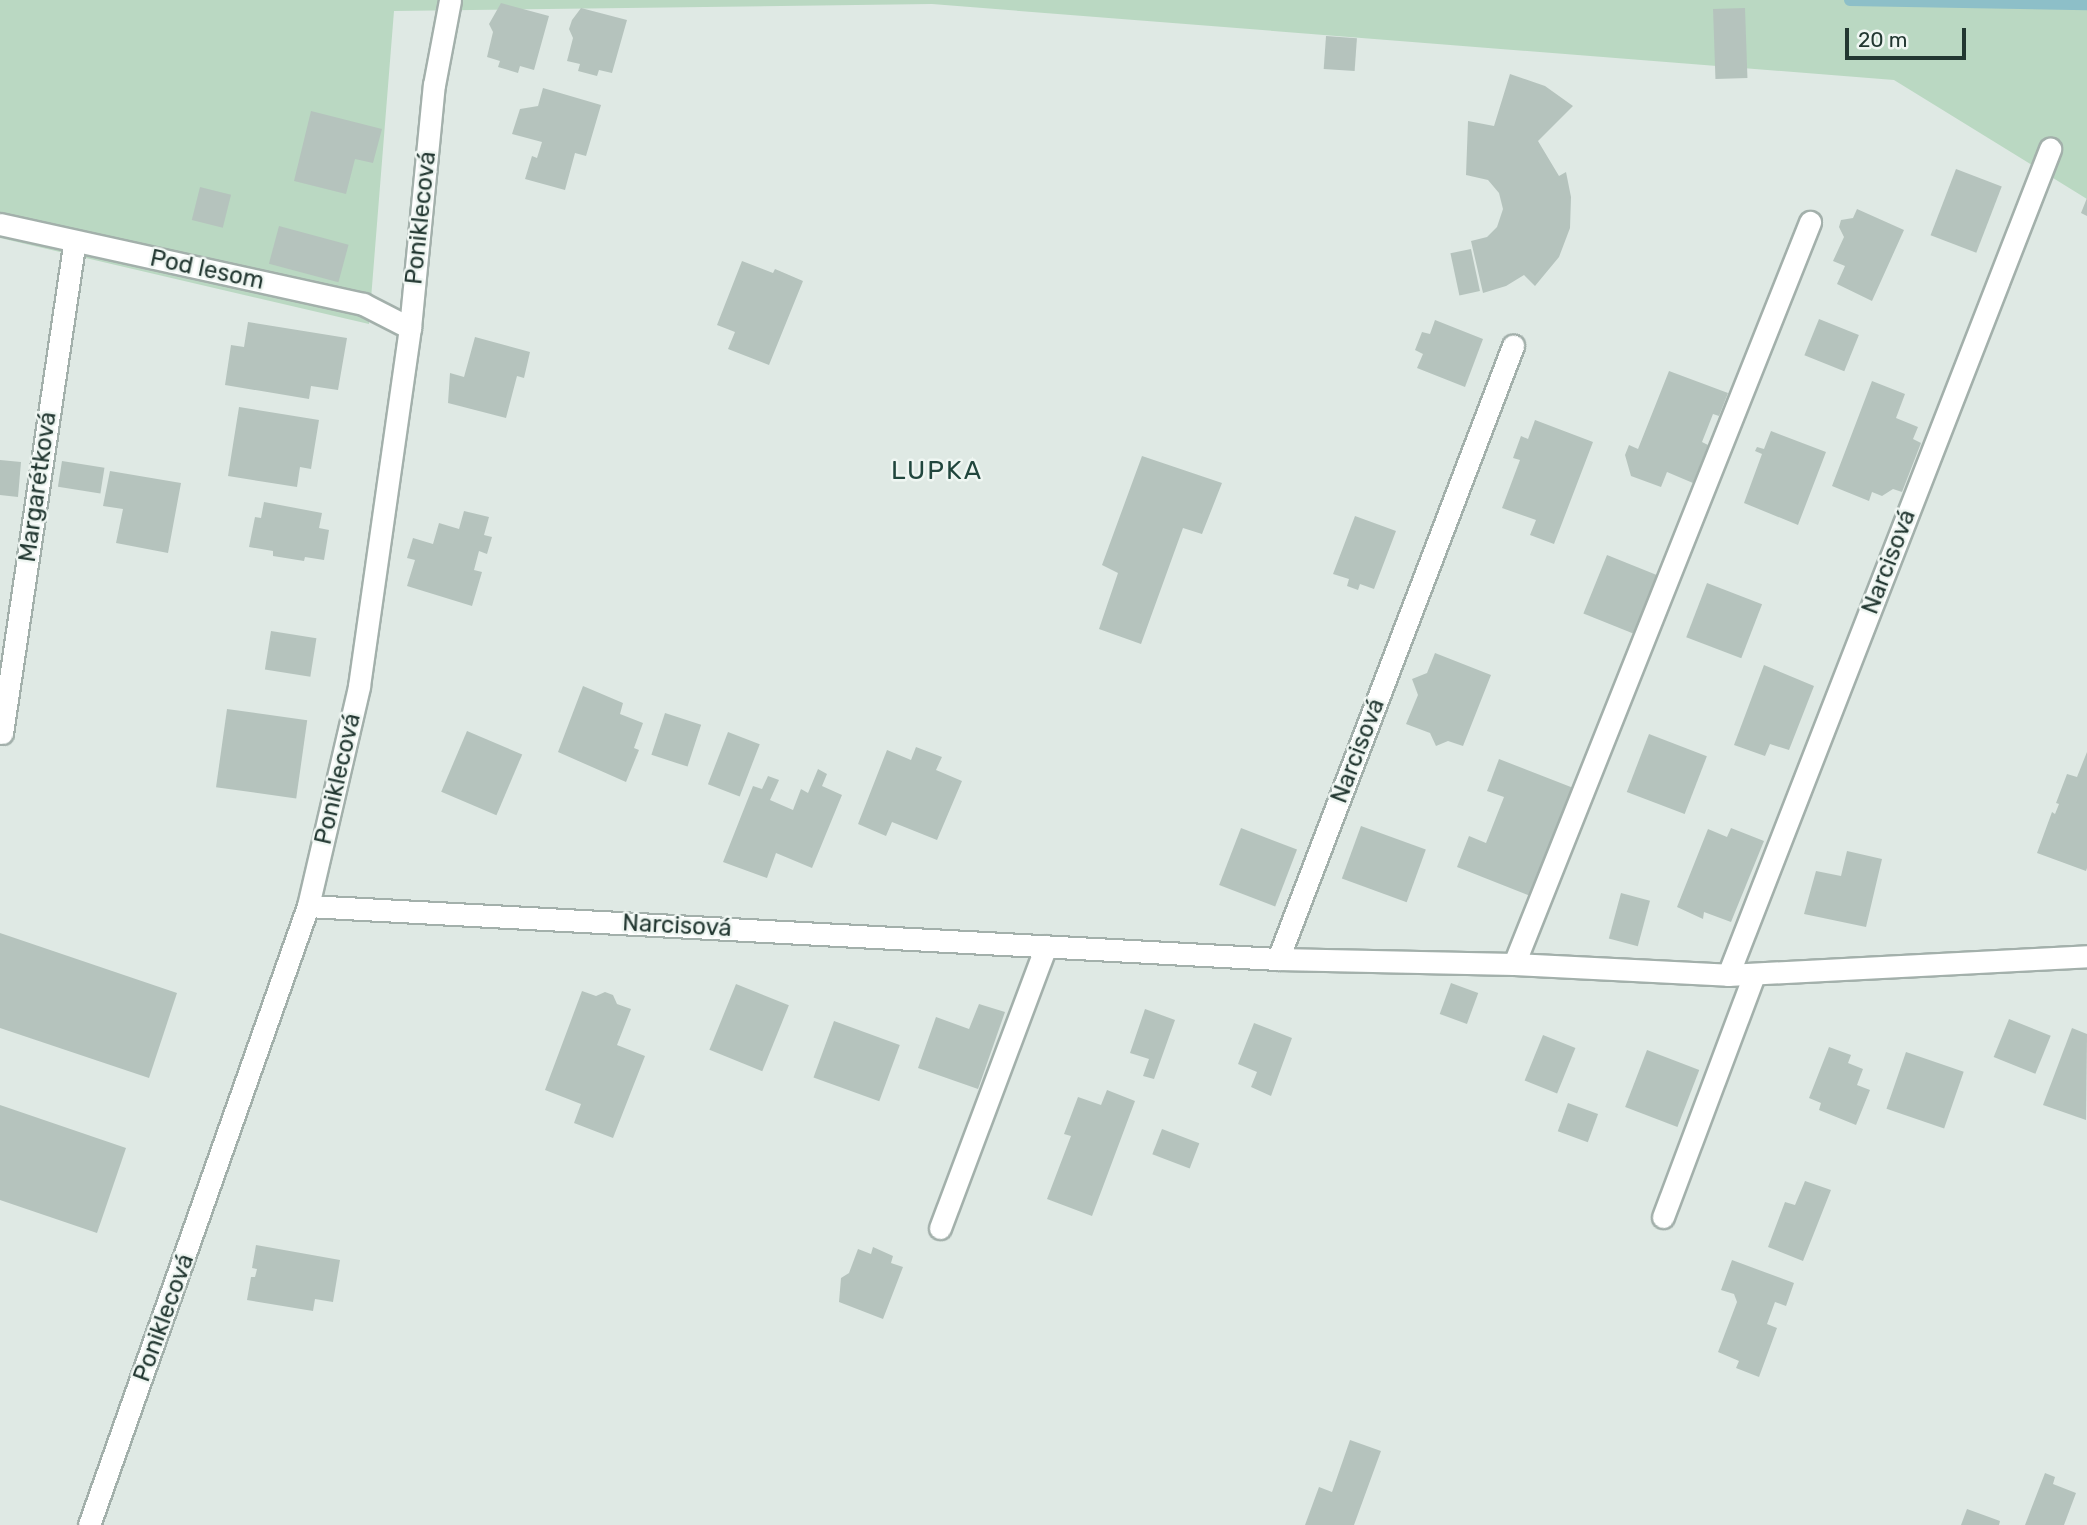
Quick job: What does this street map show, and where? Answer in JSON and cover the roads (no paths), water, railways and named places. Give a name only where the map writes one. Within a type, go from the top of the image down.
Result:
[{"type":"street","name":"Poniklecová","points":[[89,1525],[308,906],[359,686],[410,328],[434,85],[450,0]]},
{"type":"street","name":"Narcisová","points":[[1728,975],[2050,149]]},
{"type":"street","points":[[1514,964],[1810,222]]},
{"type":"street","name":"Pod lesom","points":[[0,224],[363,304],[410,328]]},
{"type":"street","name":"Margarétková","points":[[2,733],[75,241]]},
{"type":"street","name":"Narcisová","points":[[1278,959],[1513,346]]},
{"type":"street","name":"Narcisová","points":[[308,906],[1278,959],[1514,964],[1728,975],[2087,956]]},
{"type":"street","points":[[940,1228],[1046,946]]},
{"type":"street","points":[[1663,1217],[1754,975]]},
{"type":"waterway","points":[[1850,0],[2087,4]]},
{"type":"district","name":"LUPKA","points":[[937,471]]}]
